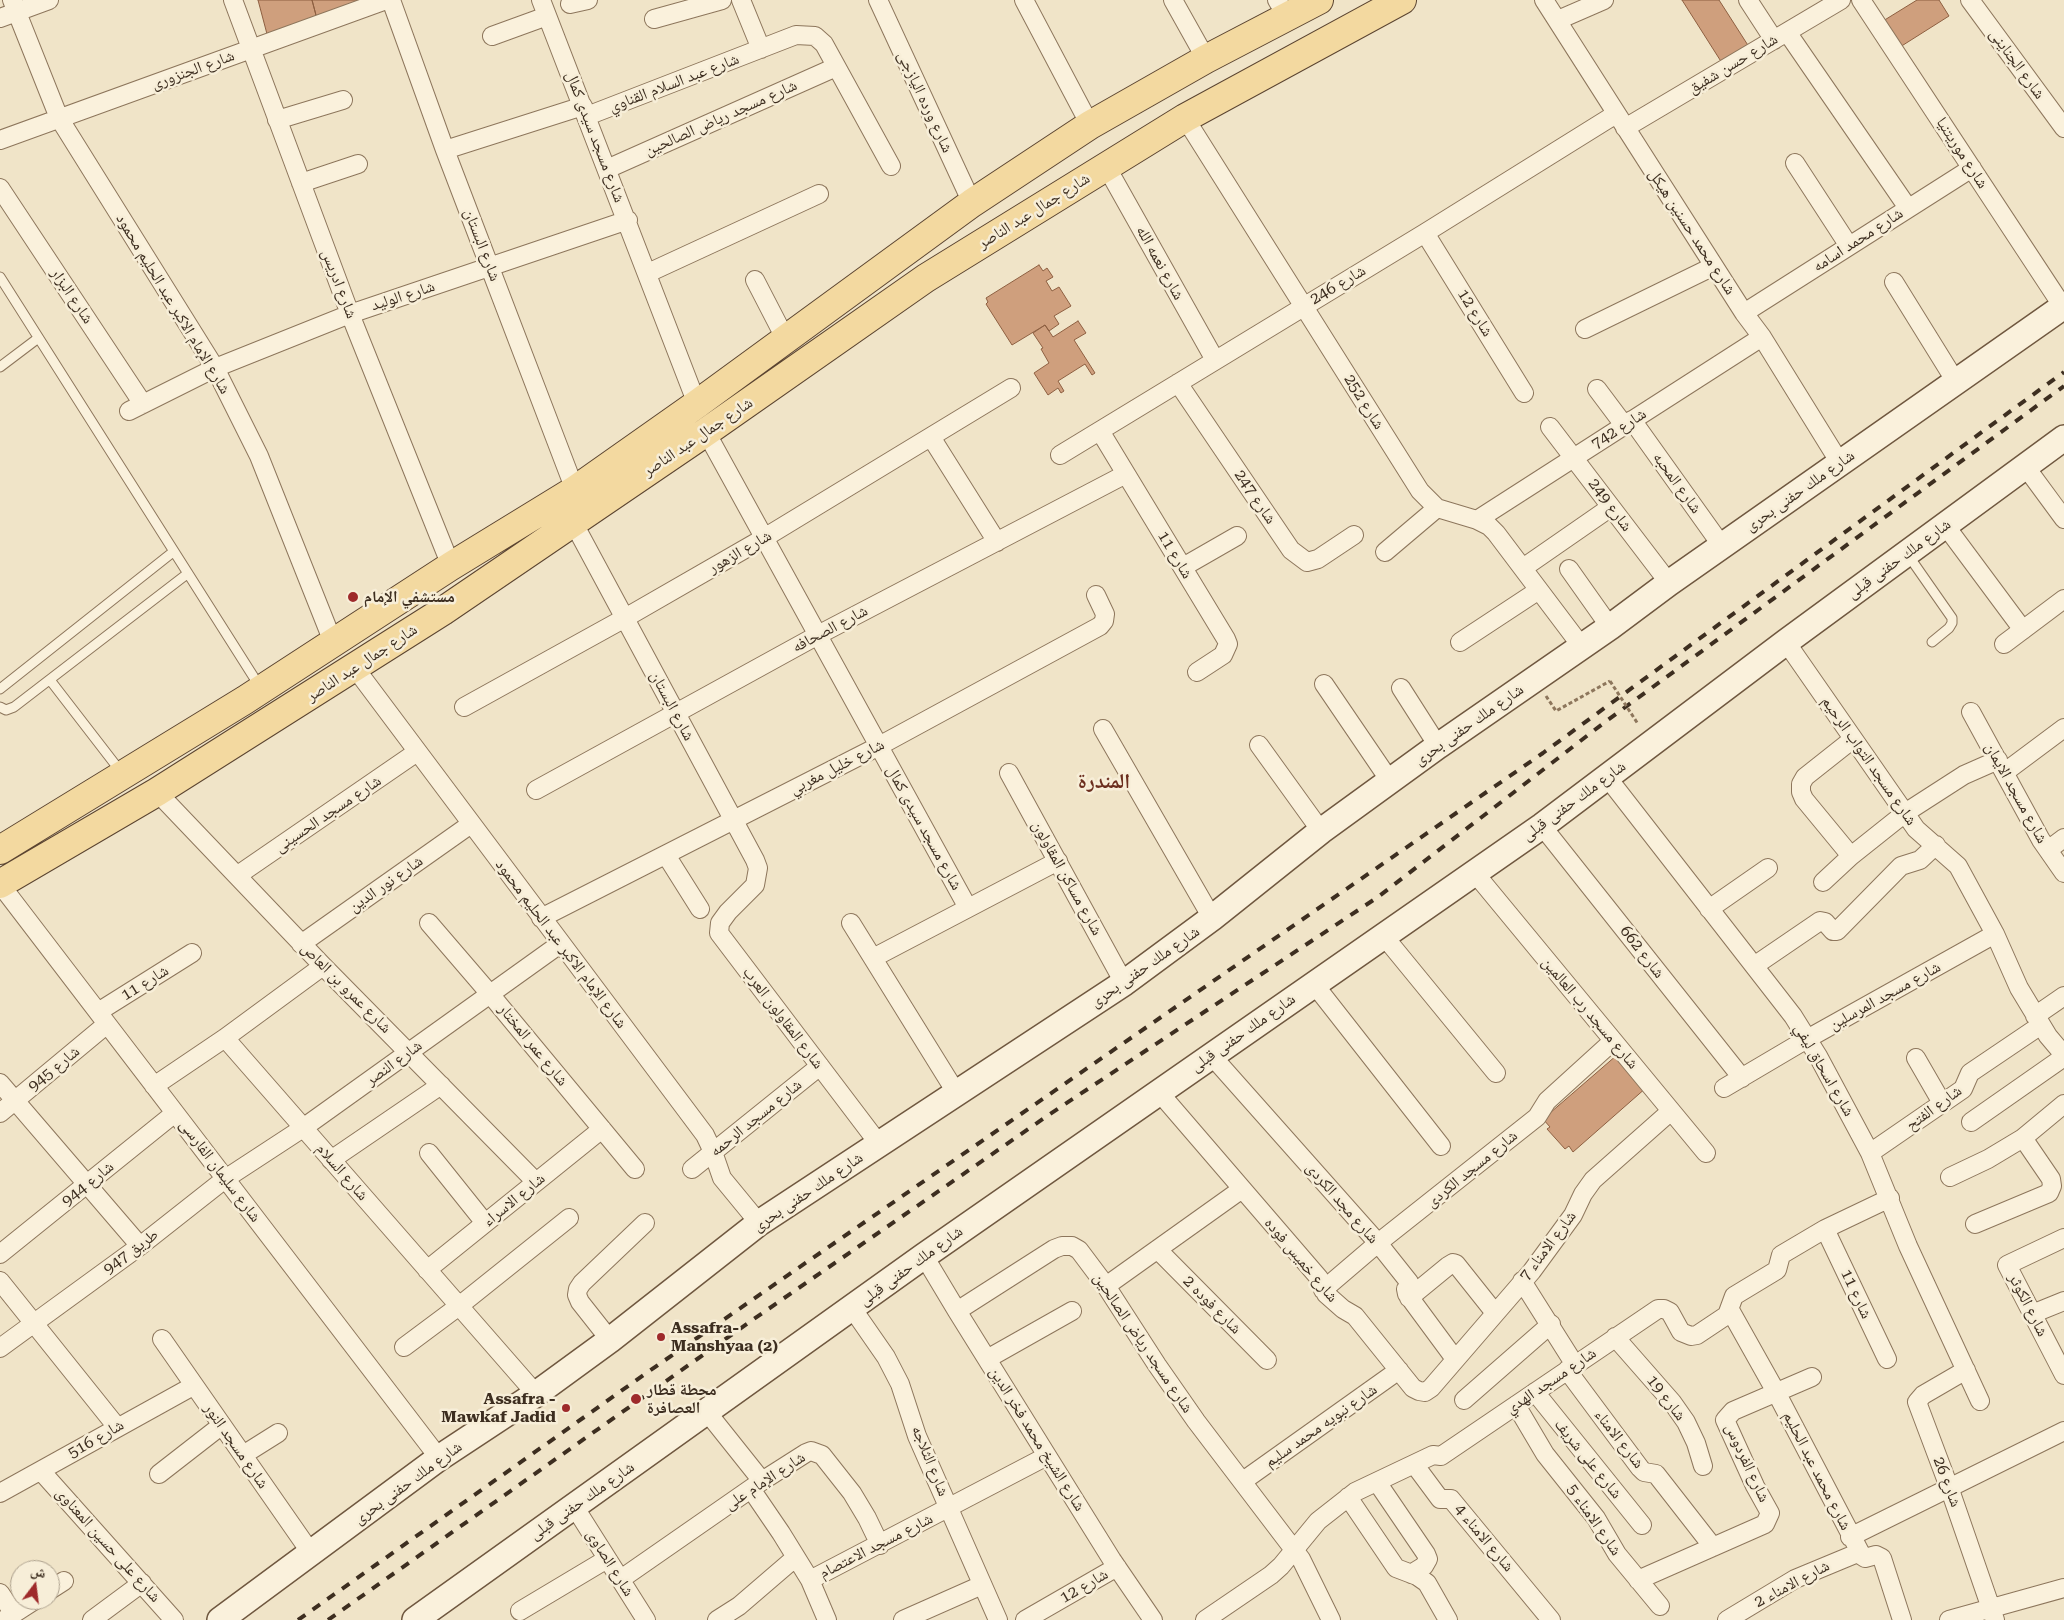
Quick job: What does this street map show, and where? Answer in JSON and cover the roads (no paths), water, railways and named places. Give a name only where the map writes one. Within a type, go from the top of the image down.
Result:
[{"type":"main road","name":"شارع جمال عبد الناصر","points":[[0,850],[253,695],[451,566],[574,490],[786,340],[972,203],[1090,125],[1206,59],[1282,9],[1319,0]]},
{"type":"main road","points":[[1332,0],[1347,29]]},
{"type":"main road","name":"شارع جمال عبد الناصر","points":[[0,884],[157,792],[443,611],[706,432],[926,278],[1185,118],[1402,0]]},
{"type":"main road","points":[[253,695],[263,726]]},
{"type":"street","points":[[9,10],[49,0]]},
{"type":"street","name":"شارع ادريس","points":[[232,0],[350,314],[451,566]]},
{"type":"street","name":"شارع الجنزورى","points":[[0,140],[386,0]]},
{"type":"street","name":"شارع البستان","points":[[391,0],[445,150],[574,490]]},
{"type":"street","points":[[570,4],[588,0]]},
{"type":"street","points":[[654,19],[722,0]]},
{"type":"street","name":"شارع عبد السلام القناوي","points":[[741,0],[761,49]]},
{"type":"street","name":"شارع ورده اليازجى","points":[[878,0],[972,203]]},
{"type":"street","points":[[1024,0],[1090,125]]},
{"type":"street","points":[[1173,0],[1206,59]]},
{"type":"street","name":"شارع محمد حسنين هيكل","points":[[1544,0],[1744,313],[1762,337],[1840,463]]},
{"type":"street","points":[[1558,20],[1604,0]]},
{"type":"street","points":[[1748,0],[1781,36],[1908,208]]},
{"type":"street","name":"شارع حسن شفيق","points":[[1621,121],[1781,36],[1841,0]]},
{"type":"street","name":"شارع موريتنيا","points":[[1861,0],[2064,306]]},
{"type":"street","name":"شارع الجناينى","points":[[1970,0],[2064,128]]},
{"type":"street","points":[[492,36],[544,8]]},
{"type":"street","name":"شارع مسجد سيدى كمال","points":[[544,8],[606,169],[628,220],[697,404]]},
{"type":"street","name":"شارع الإمام الاكبر عبد الحليم محمود","points":[[9,10],[59,118],[215,368],[259,456],[333,642]]},
{"type":"street","name":"شارع عبد السلام القناوي","points":[[445,150],[585,111],[761,49],[796,34],[815,36],[824,44],[891,166]]},
{"type":"street","name":"شارع مسجد رياض الصالحين","points":[[606,169],[836,67]]},
{"type":"street","points":[[277,120],[343,100]]},
{"type":"street","name":"شارع 252","points":[[1185,118],[1420,491],[1437,508],[1477,520],[1496,532],[1582,646]]},
{"type":"street","name":"شارع 246","points":[[1060,455],[1425,233],[1621,121]]},
{"type":"street","points":[[1795,163],[1849,246]]},
{"type":"street","points":[[301,183],[358,164]]},
{"type":"street","name":"شارع نعمه الله","points":[[1106,166],[1214,360]]},
{"type":"street","name":"شارع محمد اسامه","points":[[1744,313],[1972,168]]},
{"type":"street","name":"شارع البزار","points":[[0,188],[136,407]]},
{"type":"street","points":[[648,273],[819,194]]},
{"type":"street","name":"شارع الوليد","points":[[136,407],[215,368],[350,314],[628,220]]},
{"type":"street","name":"شارع 12","points":[[1425,233],[1524,393]]},
{"type":"street","points":[[1585,329],[1714,266]]},
{"type":"street","points":[[755,280],[786,340]]},
{"type":"street","points":[[1894,282],[1956,382]]},
{"type":"street","name":"شارع ملك حفنى بحرى","points":[[220,1620],[439,1458],[536,1394],[610,1340],[759,1223],[1124,983],[1212,918],[1321,831],[1438,746],[1610,627],[1669,583],[2064,306]]},
{"type":"street","name":"شارع 742","points":[[1477,520],[1762,337]]},
{"type":"street","name":"شارع 247","points":[[1178,383],[1290,550],[1307,562],[1318,558],[1354,535]]},
{"type":"street","name":"شارع الزهور","points":[[464,706],[625,618],[764,538],[1011,388]]},
{"type":"street","name":"شارع المحبه","points":[[1597,389],[1628,423],[1722,546]]},
{"type":"street","name":"شارع 249","points":[[1550,427],[1669,583]]},
{"type":"street","name":"شارع 11","points":[[1100,431],[1228,644],[1223,655],[1197,672]]},
{"type":"street","name":"شارع مسجد سيدى كمال","points":[[706,432],[968,908]]},
{"type":"street","points":[[932,437],[997,542]]},
{"type":"street","name":"شارع ملك حفنى قبلى","points":[[415,1620],[1158,1091],[1542,826],[1786,642],[2064,438]]},
{"type":"street","points":[[2025,466],[2064,519]]},
{"type":"street","name":"شارع الصحافه","points":[[536,790],[818,635],[1126,474]]},
{"type":"street","points":[[1523,568],[1611,507]]},
{"type":"street","points":[[1385,552],[1437,508]]},
{"type":"street","name":"شارع البستان","points":[[573,522],[758,868],[755,885],[749,892]]},
{"type":"street","points":[[1945,525],[2023,630]]},
{"type":"street","points":[[1182,567],[1237,536]]},
{"type":"street","points":[[1568,570],[1610,627]]},
{"type":"street","points":[[1460,642],[1539,590]]},
{"type":"street","name":"شارع خليل مغربي","points":[[541,918],[879,746],[1100,626],[1104,621],[1105,614],[1096,595]]},
{"type":"street","points":[[2004,644],[2064,599]]},
{"type":"street","name":"شارع مسجد التواب الرحيم","points":[[1786,642],[1916,829],[1958,866],[1995,934],[2019,988],[2038,1020],[2064,1056]]},
{"type":"street","name":"شارع الإمام الاكبر عبد الحليم محمود","points":[[355,668],[705,1135],[722,1178],[759,1223]]},
{"type":"street","points":[[1324,684],[1390,781]]},
{"type":"street","points":[[1401,688],[1438,746]]},
{"type":"street","name":"شارع مسجد الايمان","points":[[1971,712],[2048,850],[2064,873]]},
{"type":"street","points":[[1823,882],[1851,856],[1905,813],[1956,780],[2001,766],[2064,728]]},
{"type":"street","points":[[1103,729],[1212,918]]},
{"type":"street","points":[[1851,856],[1800,792],[1801,784],[1805,777],[1853,739]]},
{"type":"street","points":[[1259,745],[1321,831]]},
{"type":"street","name":"شارع مسجد الحسينى","points":[[238,875],[418,752]]},
{"type":"street","name":"شارع مساكن المقاولون","points":[[1009,772],[1124,983]]},
{"type":"street","name":"شارع اسحاق ليفي","points":[[1607,777],[1754,966],[1808,1039],[1850,1112],[1870,1153],[1908,1246],[1980,1400]]},
{"type":"street","name":"شارع عمرو بن العاص","points":[[157,792],[238,875],[301,944],[536,1182]]},
{"type":"street","name":"شارع نور الدين","points":[[301,944],[471,824]]},
{"type":"street","name":"شارع 662","points":[[1542,826],[1742,1078]]},
{"type":"street","points":[[2048,850],[2064,838]]},
{"type":"street","points":[[1754,966],[1820,921],[1825,922],[1833,931],[1837,931],[1901,866],[1920,860],[1936,845]]},
{"type":"street","points":[[666,855],[700,909]]},
{"type":"street","points":[[873,958],[1058,861]]},
{"type":"street","points":[[1709,909],[1768,868]]},
{"type":"street","name":"شارع مسجد رب العالمين","points":[[1474,872],[1706,1153]]},
{"type":"street","name":"شارع سليمان الفارسى","points":[[0,884],[439,1458]]},
{"type":"street","name":"شارع المقاولون العرب","points":[[749,892],[728,912],[720,923],[719,934],[878,1144]]},
{"type":"street","name":"شارع عمر المختار","points":[[429,923],[635,1169]]},
{"type":"street","points":[[851,923],[957,1094]]},
{"type":"street","name":"شارع مسجد المرسلين","points":[[1724,1088],[1995,934]]},
{"type":"street","points":[[1384,935],[1496,1073]]},
{"type":"street","name":"شارع النصر","points":[[225,1179],[303,1128],[560,944]]},
{"type":"street","name":"شارع 11","points":[[103,1018],[192,953]]},
{"type":"street","points":[[154,1086],[225,1038],[323,966]]},
{"type":"street","points":[[1314,984],[1441,1146]]},
{"type":"street","name":"شارع الفتح","points":[[1870,1153],[1963,1089],[1970,1073],[2038,1020],[2064,996]]},
{"type":"street","name":"شارع 945","points":[[0,1113],[103,1018]]},
{"type":"street","name":"شارع السلام","points":[[225,1038],[536,1394]]},
{"type":"street","name":"شارع مسجد الكردى","points":[[1323,1290],[1378,1243],[1537,1117],[1546,1101],[1613,1041]]},
{"type":"street","name":"شارع مجد الكردى","points":[[1211,1055],[1378,1243],[1408,1282],[1409,1286],[1406,1292],[1409,1298],[1455,1359]]},
{"type":"street","points":[[1971,1122],[2064,1056]]},
{"type":"street","points":[[1916,1058],[1942,1103]]},
{"type":"street","name":"شارع مسجد الرحمه","points":[[692,1168],[820,1066]]},
{"type":"street","points":[[0,1083],[140,1246]]},
{"type":"street","points":[[331,1160],[441,1085]]},
{"type":"street","name":"شارع خميس فوده","points":[[1158,1091],[1319,1278],[1323,1290],[1343,1309],[1355,1316],[1413,1388],[1419,1392],[1426,1392],[1431,1388]]},
{"type":"street","points":[[1950,1177],[1988,1160],[2023,1138],[2064,1104]]},
{"type":"street","name":"شارع الامناء 7","points":[[1431,1388],[1532,1271],[1573,1215],[1583,1194],[1593,1180],[1671,1111]]},
{"type":"street","name":"شارع 944","points":[[0,1254],[175,1113]]},
{"type":"street","name":"شارع الاسراء","points":[[427,1270],[602,1129]]},
{"type":"street","points":[[1975,1224],[2049,1193],[2052,1186],[2051,1179],[2023,1138]]},
{"type":"street","points":[[429,1153],[485,1224]]},
{"type":"street","name":"طريق 947","points":[[0,1348],[140,1246],[225,1179]]},
{"type":"street","points":[[1106,1286],[1242,1189]]},
{"type":"street","name":"شارع مسجد الهدي","points":[[1205,1620],[1271,1575],[1285,1562],[1318,1521],[1348,1497],[1433,1455],[1441,1456],[1658,1309],[1670,1312],[1681,1332],[1691,1336],[1697,1335],[1727,1315],[1734,1296],[1777,1270],[1781,1255],[1825,1229],[1890,1198]]},
{"type":"street","points":[[404,1347],[459,1306],[569,1218]]},
{"type":"street","points":[[610,1340],[580,1302],[577,1296],[578,1289],[582,1282],[645,1223]]},
{"type":"street","name":"شارع 11","points":[[1825,1229],[1888,1360]]},
{"type":"street","name":"شارع الكوثر","points":[[2064,1238],[2007,1265],[2064,1375]]},
{"type":"street","name":"شارع مسجد رياض الصالحين","points":[[957,1311],[1054,1249],[1062,1246],[1072,1246],[1079,1250],[1106,1286],[1156,1365],[1196,1421],[1294,1549],[1308,1570],[1332,1620]]},
{"type":"street","name":"شارع فوده 2","points":[[1158,1250],[1267,1360]]},
{"type":"street","name":"شارع الشيخ محمد فخر الدين","points":[[924,1256],[1047,1456],[1153,1620]]},
{"type":"street","points":[[1409,1298],[1453,1263],[1456,1264],[1495,1313]]},
{"type":"street","points":[[0,1281],[117,1427]]},
{"type":"street","name":"شارع الامناء","points":[[1522,1281],[1551,1324],[1571,1368],[1640,1468],[1644,1472],[1656,1474],[1713,1547]]},
{"type":"street","points":[[2032,1314],[2064,1301]]},
{"type":"street","name":"شارع الثلاجه","points":[[852,1308],[886,1357],[900,1384],[917,1436],[998,1620]]},
{"type":"street","name":"شارع محمد عبد الحليم","points":[[1730,1310],[1776,1392],[1850,1537],[1860,1552]]},
{"type":"street","points":[[987,1359],[1072,1311]]},
{"type":"street","points":[[1464,1400],[1551,1324]]},
{"type":"street","name":"شارع 19","points":[[1615,1337],[1672,1402],[1686,1422],[1696,1443],[1703,1466]]},
{"type":"street","name":"شارع مسجد النور","points":[[162,1339],[311,1554]]},
{"type":"street","name":"شارع نبويه محمد سليم","points":[[1242,1481],[1399,1370]]},
{"type":"street","name":"شارع 26","points":[[1966,1370],[1922,1395],[1917,1402],[1950,1487],[1993,1614]]},
{"type":"street","name":"شارع الفردوس","points":[[1638,1580],[1765,1524],[1769,1519],[1770,1512],[1755,1486],[1725,1420],[1732,1411],[1812,1377]]},
{"type":"street","name":"شارع 516","points":[[0,1493],[194,1386]]},
{"type":"street","name":"شارع على شريف","points":[[1535,1392],[1642,1525]]},
{"type":"street","name":"شارع الامناء 5","points":[[1516,1406],[1545,1454],[1596,1518],[1612,1547],[1660,1606]]},
{"type":"street","points":[[707,1412],[756,1485],[810,1580],[827,1620]]},
{"type":"street","points":[[159,1474],[222,1425]]},
{"type":"street","points":[[1850,1537],[2064,1431]]},
{"type":"street","points":[[243,1455],[278,1433]]},
{"type":"street","name":"شارع الإمام على","points":[[621,1579],[756,1485],[806,1453],[817,1452],[822,1455],[852,1493],[880,1545]]},
{"type":"street","name":"شارع مسجد الاعتصام","points":[[810,1580],[1047,1456]]},
{"type":"street","name":"شارع الامناء 4","points":[[1414,1464],[1440,1499],[1450,1498],[1551,1620]]},
{"type":"street","name":"شارع على حسين المعناوى","points":[[42,1471],[174,1620]]},
{"type":"street","points":[[1377,1482],[1428,1559],[1424,1566],[1411,1574]]},
{"type":"street","points":[[1348,1497],[1396,1568],[1417,1576],[1427,1583],[1442,1618]]},
{"type":"street","name":"شارع الصاوى","points":[[574,1506],[646,1620]]},
{"type":"street","points":[[1860,1552],[1866,1558],[1876,1555],[1882,1558],[1902,1620]]},
{"type":"street","name":"شارع الامناء 2","points":[[1727,1620],[1795,1579],[1860,1552]]},
{"type":"street","points":[[717,1620],[739,1606],[796,1557]]},
{"type":"street","points":[[520,1612],[608,1559]]},
{"type":"street","name":"شارع 12","points":[[1025,1620],[1117,1567]]},
{"type":"street","points":[[92,1620],[142,1583]]},
{"type":"street","points":[[903,1620],[934,1614],[982,1585]]},
{"type":"street","points":[[1949,1620],[1993,1614],[2064,1588]]},
{"type":"street","points":[[0,1593],[9,1617]]},
{"type":"lane","points":[[0,278],[187,574],[253,695]]},
{"type":"lane","points":[[0,367],[38,339]]},
{"type":"lane","points":[[0,690],[173,552]]},
{"type":"lane","points":[[1907,553],[1952,618],[1952,624],[1949,628],[1932,642]]},
{"type":"lane","points":[[0,707],[10,710],[187,574]]},
{"type":"lane","points":[[50,680],[123,775]]},
{"type":"railway","points":[[298,1620],[645,1374],[1543,753],[2064,372]]},
{"type":"railway","points":[[328,1620],[751,1321],[1050,1114],[1378,897],[1605,722],[2064,386]]},
{"type":"place","name":"مستشفي الإمام","points":[[353,597]]},
{"type":"place","name":"Assafra- Manshyaa (2)","points":[[661,1337]]},
{"type":"place","name":"محطة قطار العصافرة","points":[[636,1399]]},
{"type":"place","name":"Assafra - Mawkaf Jadid","points":[[566,1408]]},
{"type":"district","name":"المندرة","points":[[1104,782]]}]
